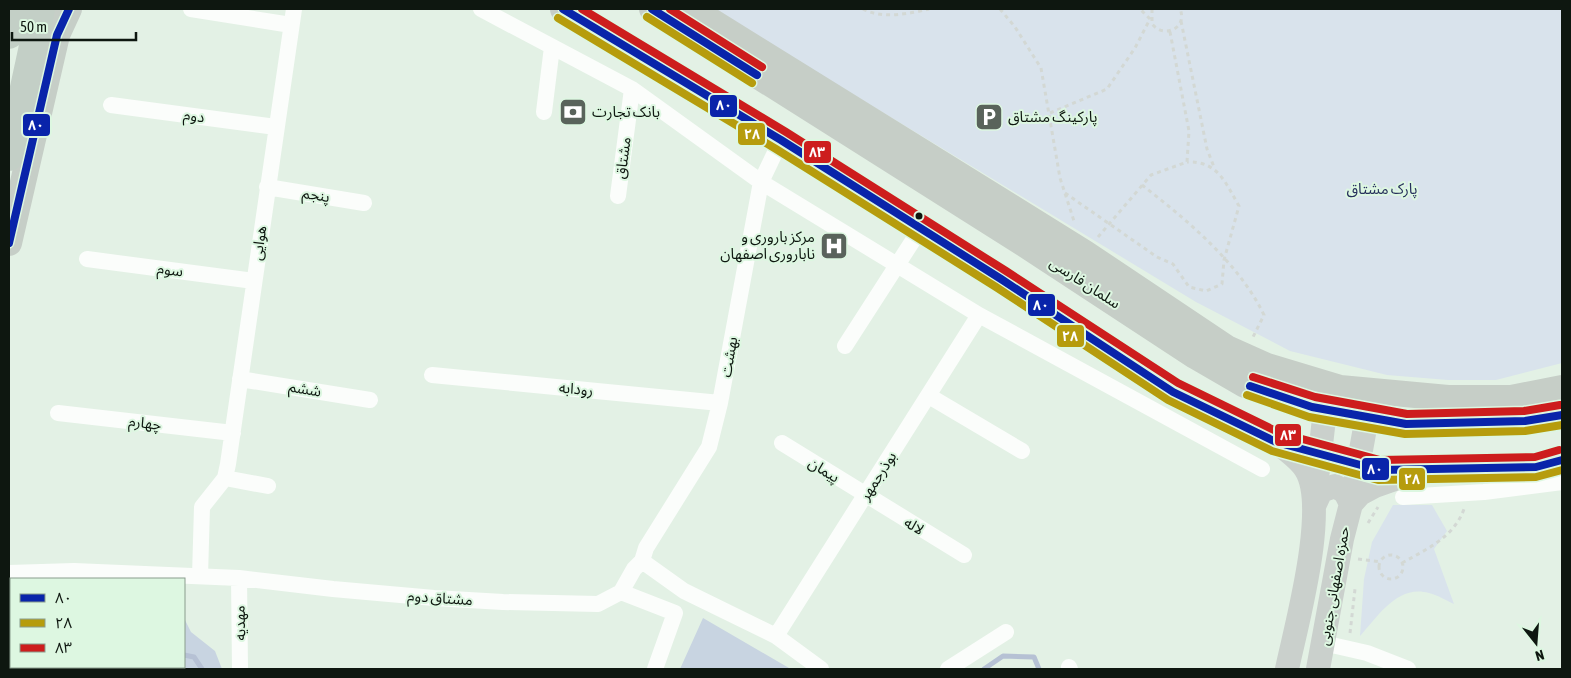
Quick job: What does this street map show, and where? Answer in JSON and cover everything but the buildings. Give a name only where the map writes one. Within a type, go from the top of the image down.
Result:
[{"type":"highway","points":[[9,157],[17,27],[41,9]]},
{"type":"main road","points":[[9,243],[58,35],[69,9]]},
{"type":"main road","points":[[564,9],[781,140],[1173,392],[1276,442],[1379,470],[1536,467],[1562,460]]},
{"type":"main road","name":"سلمان فارسی","points":[[652,9],[1024,244],[1195,356],[1245,384],[1325,410],[1406,424],[1525,421],[1562,415]]},
{"type":"main road","points":[[692,9],[1085,252],[1226,348],[1268,366],[1340,388],[1448,398],[1511,398],[1562,388]]},
{"type":"main road","name":"حمزه اصفهانی جنوبی","points":[[1287,669],[1312,543],[1314,506],[1325,410]]},
{"type":"main road","name":"حمزه اصفهانی جنوبی","points":[[1318,669],[1367,417]]},
{"type":"main road","name":"حمزه اصفهانی جنوبی","points":[[1276,442],[1293,455],[1306,469],[1311,483],[1314,506]]},
{"type":"main road","points":[[1314,506],[1321,491],[1335,486],[1345,492],[1351,504],[1360,494],[1395,477],[1429,469]]},
{"type":"street","points":[[191,9],[291,25]]},
{"type":"street","name":"هوایی","points":[[200,576],[202,507],[225,478],[294,9]]},
{"type":"street","points":[[481,9],[632,89],[761,182],[979,315],[1262,469]]},
{"type":"street","points":[[544,112],[552,47]]},
{"type":"street","name":"مشتاق","points":[[618,196],[632,89]]},
{"type":"street","name":"دوم","points":[[111,105],[276,127]]},
{"type":"street","name":"بهشت","points":[[642,561],[646,548],[709,447],[720,403],[761,182],[781,140]]},
{"type":"street","name":"پنجم","points":[[267,186],[364,203]]},
{"type":"street","points":[[845,346],[920,228]]},
{"type":"street","name":"سوم","points":[[87,259],[254,281]]},
{"type":"street","name":"بوذرجمهر","points":[[776,636],[979,315]]},
{"type":"street","name":"رودابه","points":[[432,375],[720,403]]},
{"type":"street","name":"ششم","points":[[240,379],[370,400]]},
{"type":"street","points":[[928,396],[1022,451]]},
{"type":"street","name":"چهارم","points":[[58,413],[233,433]]},
{"type":"street","name":"پیمان","points":[[782,443],[865,496]]},
{"type":"street","points":[[225,478],[268,486]]},
{"type":"street","points":[[1403,497],[1492,491],[1562,482]]},
{"type":"street","name":"لاله","points":[[865,496],[964,555]]},
{"type":"street","points":[[654,669],[675,613],[621,592],[634,569],[642,561],[684,591],[776,636],[822,669]]},
{"type":"street","name":"مشتاق دوم","points":[[9,573],[74,571],[239,578],[333,589],[503,602],[598,604],[621,592]]},
{"type":"street","name":"مهدیه","points":[[239,578],[240,669]]},
{"type":"street","points":[[948,669],[1006,632]]},
{"type":"street","points":[[1323,643],[1349,649],[1408,669]]},
{"type":"path","points":[[863,9],[872,14],[910,14],[929,9]]},
{"type":"path","points":[[1000,9],[1015,27],[1041,68],[1060,178],[1074,221]]},
{"type":"path","points":[[1140,9],[1159,30],[1170,32],[1179,26],[1181,21]]},
{"type":"path","points":[[1050,113],[1106,90],[1135,48],[1150,19],[1152,9]]},
{"type":"path","points":[[1065,193],[1157,257],[1173,264],[1189,287],[1206,291],[1222,284],[1224,260],[1239,206],[1227,184],[1214,168],[1207,149],[1180,9]]},
{"type":"path","points":[[1170,32],[1189,131],[1187,162]]},
{"type":"path","points":[[1098,237],[1152,175],[1187,162],[1199,161],[1214,168]]},
{"type":"path","points":[[1142,185],[1196,230],[1256,298],[1264,315],[1252,336],[1257,342]]},
{"type":"path","points":[[1187,294],[1189,287]]},
{"type":"path","points":[[1365,527],[1385,500]]},
{"type":"path","points":[[1402,563],[1448,536],[1461,517],[1466,500]]},
{"type":"path","points":[[1357,569],[1359,551]]},
{"type":"path","points":[[1394,556],[1402,563],[1402,574],[1391,580],[1381,574],[1381,562],[1386,557],[1394,556]]},
{"type":"path","points":[[1358,559],[1381,562]]},
{"type":"path","points":[[1349,649],[1355,588]]},
{"type":"green space","name":"پارک مشتاق","points":[[712,9],[1562,9],[1562,363],[1496,380],[1448,380],[1387,375],[1290,351],[1196,302]]},
{"type":"green space","points":[[1393,505],[1432,505],[1447,531],[1434,549],[1454,604],[1429,593],[1418,591],[1408,593],[1398,597],[1382,611],[1360,636],[1364,579],[1372,542]]},
{"type":"shaded area","points":[[703,618],[789,668],[791,669],[680,669]]},
{"type":"shaded area","points":[[185,620],[191,632],[215,651],[222,669],[178,668],[185,668]]},
{"type":"waterway","points":[[185,655],[194,657],[202,669]]},
{"type":"waterway","points":[[984,669],[1003,656],[1034,657],[1039,669]]},
{"type":"transit line","name":"۸۰","points":[[9,243],[57,35],[69,9]]},
{"type":"transit line","name":"۸۰","points":[[563,9],[781,140],[1001,279],[1173,392],[1276,442],[1379,470],[1536,467],[1562,460]]},
{"type":"transit line","name":"۸۳","points":[[582,9],[786,132],[1006,271],[1178,383],[1280,433],[1380,460],[1535,457],[1559,450]]},
{"type":"transit line","name":"۸۰","points":[[652,9],[757,75]]},
{"type":"transit line","name":"۸۳","points":[[670,9],[762,67]]},
{"type":"transit line","name":"۲۸","points":[[647,17],[752,83]]},
{"type":"transit line","name":"۲۸","points":[[558,18],[776,149],[996,287],[1168,400],[1272,451],[1378,480],[1536,477],[1562,470]]},
{"type":"transit line","name":"۸۳","points":[[1253,377],[1315,397],[1407,414],[1524,411],[1560,405]]},
{"type":"transit line","name":"۸۰","points":[[1250,386],[1312,407],[1406,424],[1525,421],[1562,415]]},
{"type":"transit line","name":"۲۸","points":[[1247,395],[1309,417],[1405,434],[1525,431],[1562,425]]},
{"type":"place","name":"بانک تجارت","points":[[573,112]]},
{"type":"place","name":"پارکینگ مشتاق","points":[[989,117]]},
{"type":"place","name":"مرکز باروری و ناباروری اصفهان","points":[[834,246]]}]
